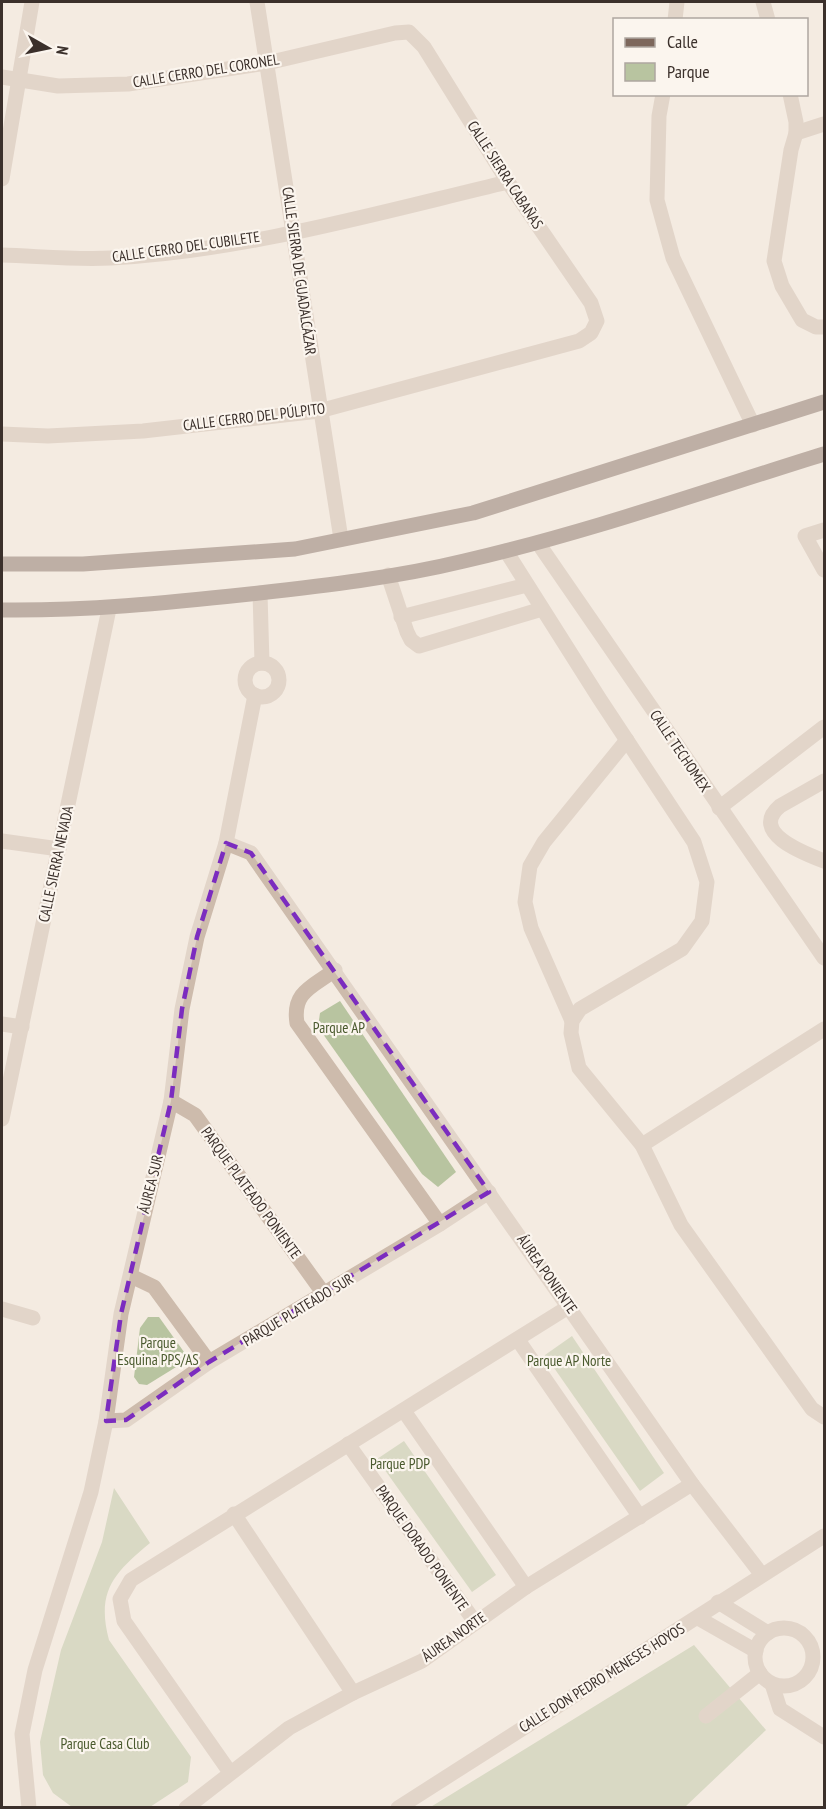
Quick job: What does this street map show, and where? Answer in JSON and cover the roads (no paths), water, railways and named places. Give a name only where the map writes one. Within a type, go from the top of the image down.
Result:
[{"type":"main road","points":[[2,564],[83,564],[295,549],[473,513],[825,402]]},
{"type":"main road","points":[[2,610],[109,609],[260,593],[388,575],[538,543],[825,454]]},
{"type":"street","points":[[2,179],[32,2]]},
{"type":"street","name":"CALLE SIERRA DE GUADALCÁZAR","points":[[258,2],[320,411],[342,539]]},
{"type":"street","points":[[675,18],[677,2]]},
{"type":"street","points":[[763,2],[767,18]]},
{"type":"street","name":"CALLE CERRO DEL CORONEL","points":[[2,77],[86,87],[267,63],[395,33],[409,32]]},
{"type":"street","name":"CALLE SIERRA CABAÑAS","points":[[409,32],[424,48],[508,182],[591,303],[597,321]]},
{"type":"street","points":[[663,96],[659,116],[657,200],[673,258],[753,425]]},
{"type":"street","points":[[790,96],[796,133],[791,150],[774,261],[782,286],[802,320],[816,327],[825,327]]},
{"type":"street","points":[[796,133],[825,124]]},
{"type":"street","name":"CALLE CERRO DEL CUBILETE","points":[[2,255],[109,258],[176,252],[294,232],[508,182]]},
{"type":"street","name":"CALLE CERRO DEL PÚLPITO","points":[[2,434],[48,436],[143,431],[320,411],[579,341],[591,333],[597,321]]},
{"type":"street","points":[[825,530],[805,536],[825,570]]},
{"type":"street","name":"CALLE TECHOMEX","points":[[538,543],[825,958]]},
{"type":"street","points":[[506,551],[694,842],[707,882],[702,921],[682,949],[580,1009],[572,1021]]},
{"type":"street","points":[[388,575],[411,640],[419,646],[542,609]]},
{"type":"street","points":[[401,617],[527,585]]},
{"type":"street","points":[[255,695],[271,694],[279,680],[272,666],[262,663],[260,593]]},
{"type":"street","name":"CALLE SIERRA NEVADA","points":[[2,1119],[109,609]]},
{"type":"street","name":"ÁUREA SUR","points":[[29,1808],[22,1734],[35,1670],[88,1502],[106,1421],[122,1314],[139,1229],[171,1101],[182,1009],[197,937],[226,843],[255,695],[247,687],[245,676],[251,666],[262,663]]},
{"type":"street","points":[[719,807],[825,727]]},
{"type":"street","points":[[627,740],[544,842],[530,866],[525,902],[531,928],[572,1021],[572,1047],[579,1068],[642,1145],[681,1225],[812,1408],[825,1417]]},
{"type":"street","points":[[825,781],[780,806],[774,811],[770,820],[772,827],[788,845],[825,861]]},
{"type":"street","points":[[2,841],[59,849]]},
{"type":"street","name":"ÁUREA PONIENTE","points":[[226,843],[251,853],[570,1306],[692,1484],[762,1575]]},
{"type":"street","points":[[335,970],[299,996],[294,1007],[297,1023],[440,1224]]},
{"type":"street","points":[[2,1024],[22,1027]]},
{"type":"street","points":[[642,1145],[825,1029]]},
{"type":"street","name":"PARQUE PLATEADO PONIENTE","points":[[171,1101],[195,1115],[324,1294]]},
{"type":"street","name":"PARQUE PLATEADO SUR","points":[[106,1421],[126,1420],[209,1362],[440,1224],[489,1192]]},
{"type":"street","points":[[131,1276],[154,1287],[209,1362]]},
{"type":"street","points":[[230,1771],[124,1621],[120,1599],[131,1580],[570,1306]]},
{"type":"street","points":[[2,1309],[33,1318]]},
{"type":"street","points":[[518,1340],[640,1517]]},
{"type":"street","points":[[404,1411],[526,1587]]},
{"type":"street","name":"PARQUE DORADO PONIENTE","points":[[348,1444],[475,1622]]},
{"type":"street","name":"ÁUREA NORTE","points":[[186,1808],[230,1771],[290,1728],[353,1693],[422,1661],[526,1587],[692,1484]]},
{"type":"street","points":[[234,1514],[353,1693]]},
{"type":"street","name":"CALLE DON PEDRO MENESES HOYOS","points":[[398,1808],[698,1618],[718,1602],[825,1536]]},
{"type":"street","points":[[718,1602],[768,1633]]},
{"type":"street","points":[[698,1618],[756,1652]]},
{"type":"street","points":[[772,1684],[788,1687],[804,1679],[813,1665],[818,1640],[792,1629],[780,1628],[768,1633],[760,1642],[756,1652],[756,1664],[760,1673],[772,1684],[780,1709],[825,1737]]},
{"type":"street","points":[[706,1716],[760,1673]]},
{"type":"park label","name":"Parque AP","points":[[339,1028]]},
{"type":"park label","name":"Parque Esquina PPS/AS","points":[[158,1352]]},
{"type":"park label","name":"Parque AP Norte","points":[[569,1361]]},
{"type":"park label","name":"Parque PDP","points":[[400,1464]]},
{"type":"park label","name":"Parque Casa Club","points":[[105,1744]]}]
